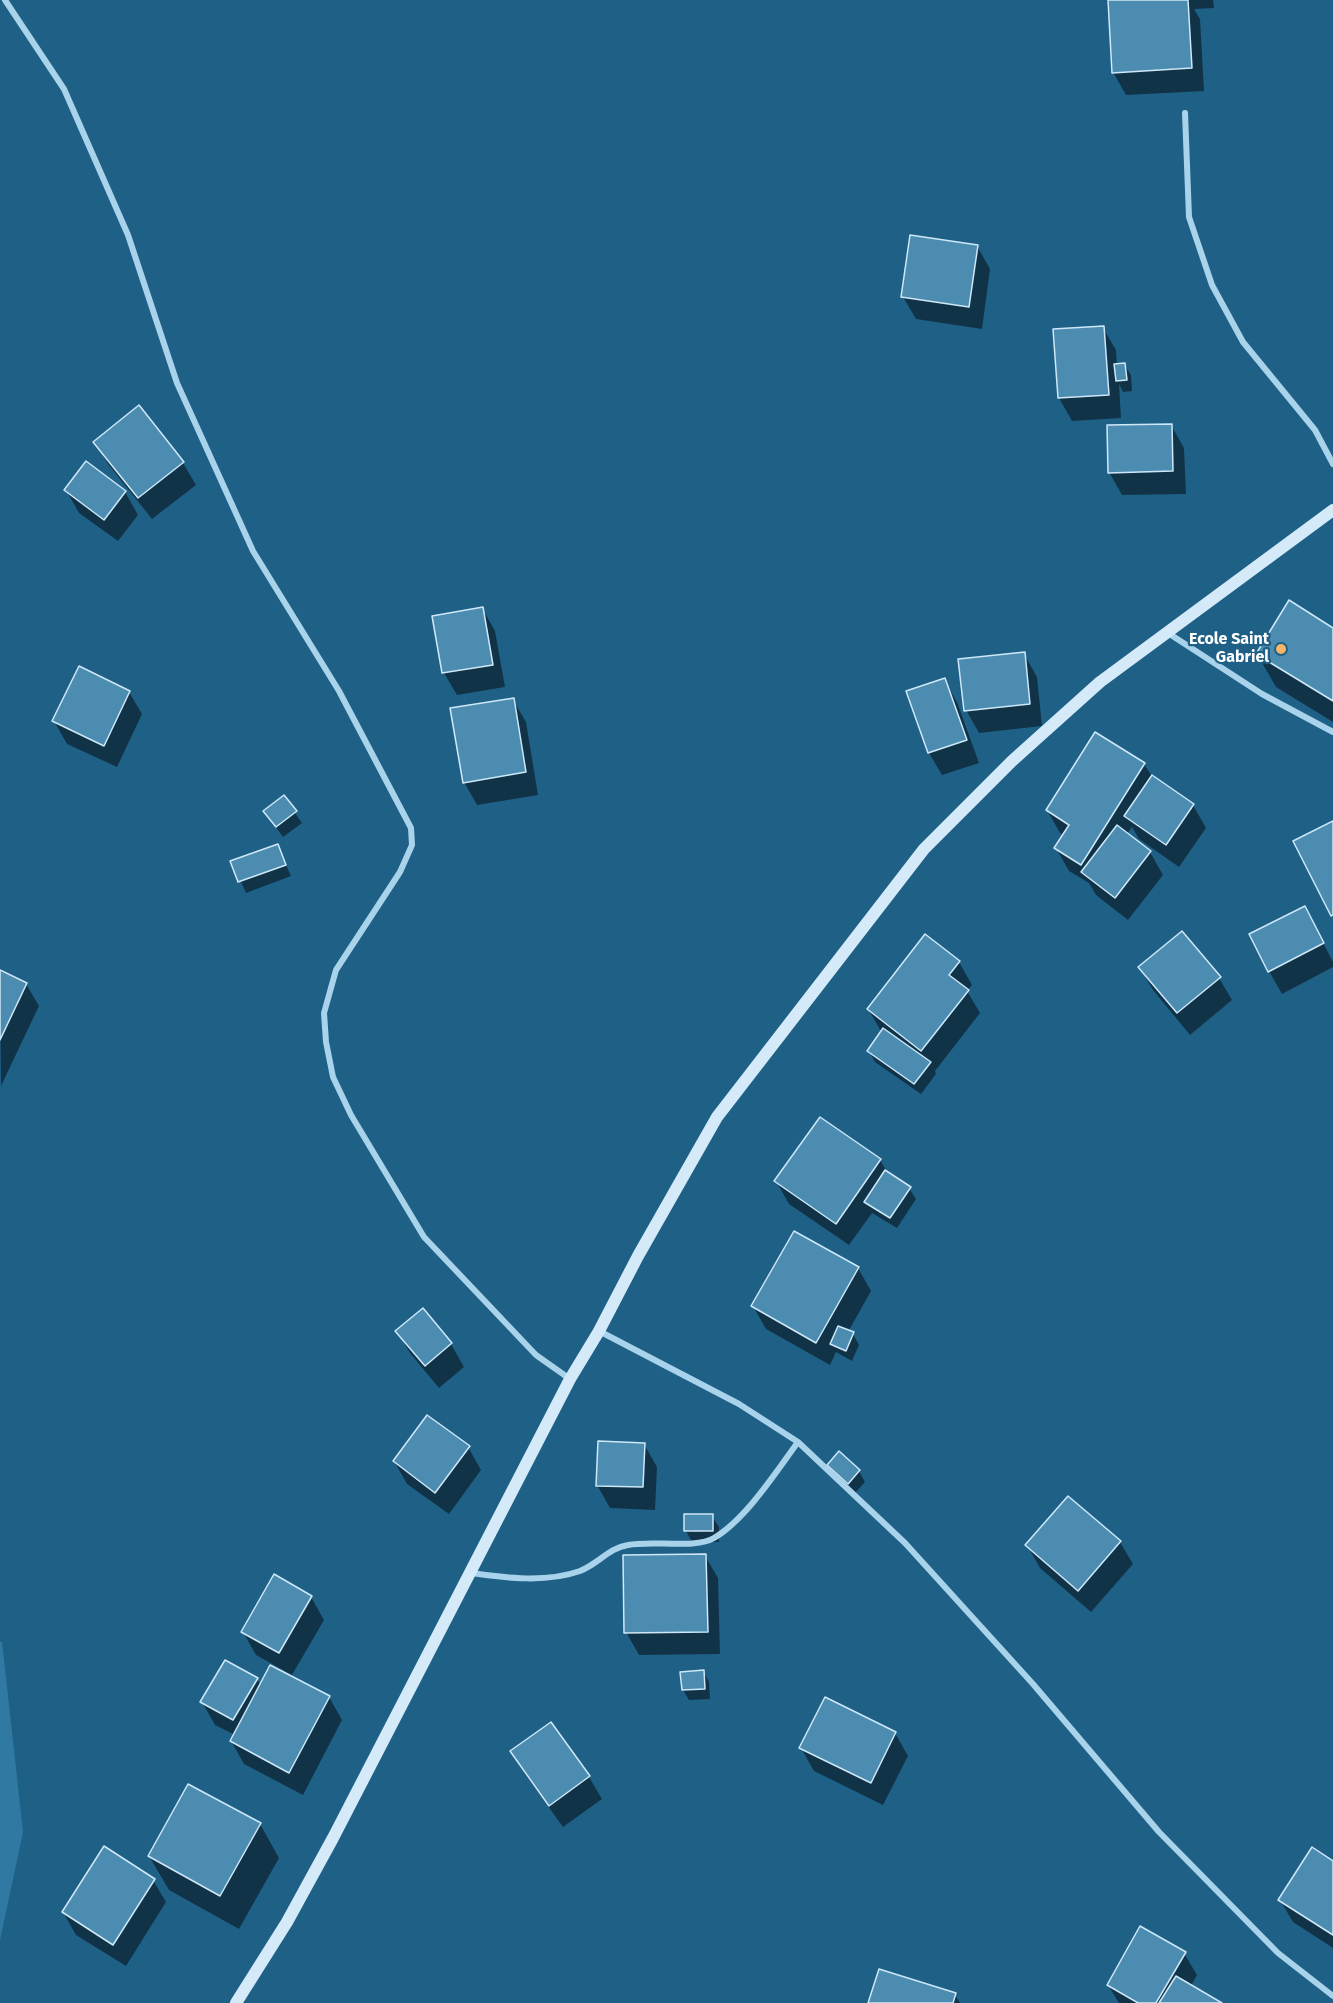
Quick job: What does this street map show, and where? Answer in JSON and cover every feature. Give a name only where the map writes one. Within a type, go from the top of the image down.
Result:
[{"type":"main road","points":[[237,2002],[287,1922],[333,1838],[570,1380],[717,1117],[924,849],[1012,761],[1091,690],[1333,510]]},
{"type":"street","points":[[5,0],[64,89],[129,235],[177,383],[253,552],[339,691],[411,828],[412,845],[400,872],[336,970],[324,1013],[326,1042],[333,1077],[351,1115],[424,1237],[536,1355],[570,1380]]},
{"type":"street","points":[[1185,113],[1189,217],[1212,285],[1244,342],[1315,430],[1333,464]]},
{"type":"street","points":[[1168,633],[1262,694],[1333,732]]},
{"type":"street","points":[[599,1331],[739,1404],[798,1442],[905,1543],[1034,1684],[1160,1832],[1278,1953],[1333,1996]]},
{"type":"street","points":[[471,1572],[510,1579],[554,1576],[581,1571],[614,1548],[629,1545],[697,1543],[712,1539],[725,1531],[755,1500],[798,1442]]},
{"type":"shaded area","points":[[0,1642],[2,1642],[23,1832],[0,1940]]},
{"type":"building","points":[[1108,0],[1188,0],[1192,68],[1112,73]]},
{"type":"building","points":[[910,235],[978,245],[969,307],[901,297]]},
{"type":"building","points":[[1104,326],[1109,395],[1058,398],[1053,329]]},
{"type":"building","points":[[1125,363],[1127,380],[1116,381],[1114,364]]},
{"type":"building","points":[[139,405],[184,462],[138,498],[93,442]]},
{"type":"building","points":[[1172,424],[1173,471],[1108,473],[1107,425]]},
{"type":"building","points":[[86,461],[126,491],[104,520],[64,490]]},
{"type":"building","points":[[1289,600],[1333,628],[1333,701],[1256,654]]},
{"type":"building","points":[[483,607],[493,665],[442,673],[432,616]]},
{"type":"building","points":[[1025,652],[1030,704],[964,711],[958,659]]},
{"type":"building","points":[[79,666],[130,691],[104,746],[52,721]]},
{"type":"building","points":[[945,678],[967,740],[928,753],[906,691]]},
{"type":"building","points":[[514,698],[526,772],[463,783],[450,708]]},
{"type":"building","points":[[1095,732],[1145,763],[1081,865],[1054,848],[1069,825],[1046,810]]},
{"type":"building","points":[[1152,775],[1194,804],[1166,845],[1124,816]]},
{"type":"building","points":[[284,795],[297,811],[276,827],[263,811]]},
{"type":"building","points":[[1333,821],[1333,915],[1331,916],[1293,841]]},
{"type":"building","points":[[1117,825],[1151,851],[1115,898],[1081,872]]},
{"type":"building","points":[[278,844],[286,865],[238,882],[230,861]]},
{"type":"building","points":[[1305,906],[1324,943],[1268,972],[1249,934]]},
{"type":"building","points":[[1182,931],[1221,977],[1177,1013],[1138,967]]},
{"type":"building","points":[[925,934],[960,961],[949,975],[969,990],[921,1051],[867,1009]]},
{"type":"building","points":[[0,970],[27,983],[0,1040]]},
{"type":"building","points":[[883,1028],[931,1062],[914,1084],[867,1051]]},
{"type":"building","points":[[820,1117],[881,1159],[836,1224],[774,1181]]},
{"type":"building","points":[[885,1170],[911,1187],[890,1218],[864,1202]]},
{"type":"building","points":[[794,1231],[859,1267],[816,1343],[751,1306]]},
{"type":"building","points":[[423,1308],[452,1343],[425,1366],[395,1331]]},
{"type":"building","points":[[838,1326],[854,1332],[846,1351],[830,1344]]},
{"type":"building","points":[[427,1415],[470,1446],[435,1493],[393,1461]]},
{"type":"building","points":[[598,1441],[645,1443],[643,1487],[596,1486]]},
{"type":"building","points":[[839,1451],[860,1470],[848,1484],[827,1465]]},
{"type":"building","points":[[1068,1496],[1121,1541],[1078,1591],[1025,1545]]},
{"type":"building","points":[[684,1514],[713,1514],[713,1531],[684,1531]]},
{"type":"building","points":[[706,1554],[708,1632],[624,1633],[623,1555]]},
{"type":"building","points":[[274,1574],[312,1596],[279,1653],[241,1632]]},
{"type":"building","points":[[225,1660],[258,1678],[233,1720],[200,1702]]},
{"type":"building","points":[[270,1665],[330,1696],[289,1773],[230,1741]]},
{"type":"building","points":[[704,1670],[705,1689],[682,1690],[680,1672]]},
{"type":"building","points":[[825,1697],[896,1732],[871,1783],[799,1748]]},
{"type":"building","points":[[551,1722],[590,1776],[549,1806],[510,1751]]},
{"type":"building","points":[[188,1784],[261,1823],[220,1896],[148,1856]]},
{"type":"building","points":[[104,1846],[155,1879],[113,1945],[62,1912]]},
{"type":"building","points":[[1312,1847],[1333,1861],[1333,1935],[1278,1900]]},
{"type":"building","points":[[1140,1926],[1186,1952],[1156,2003],[1138,2003],[1107,1985]]},
{"type":"building","points":[[879,1969],[956,1993],[953,2003],[868,2003]]},
{"type":"building","points":[[1176,1976],[1222,2003],[1159,2003]]},
{"type":"place","name":"Ecole Saint Gabriel","points":[[1281,649]]}]
